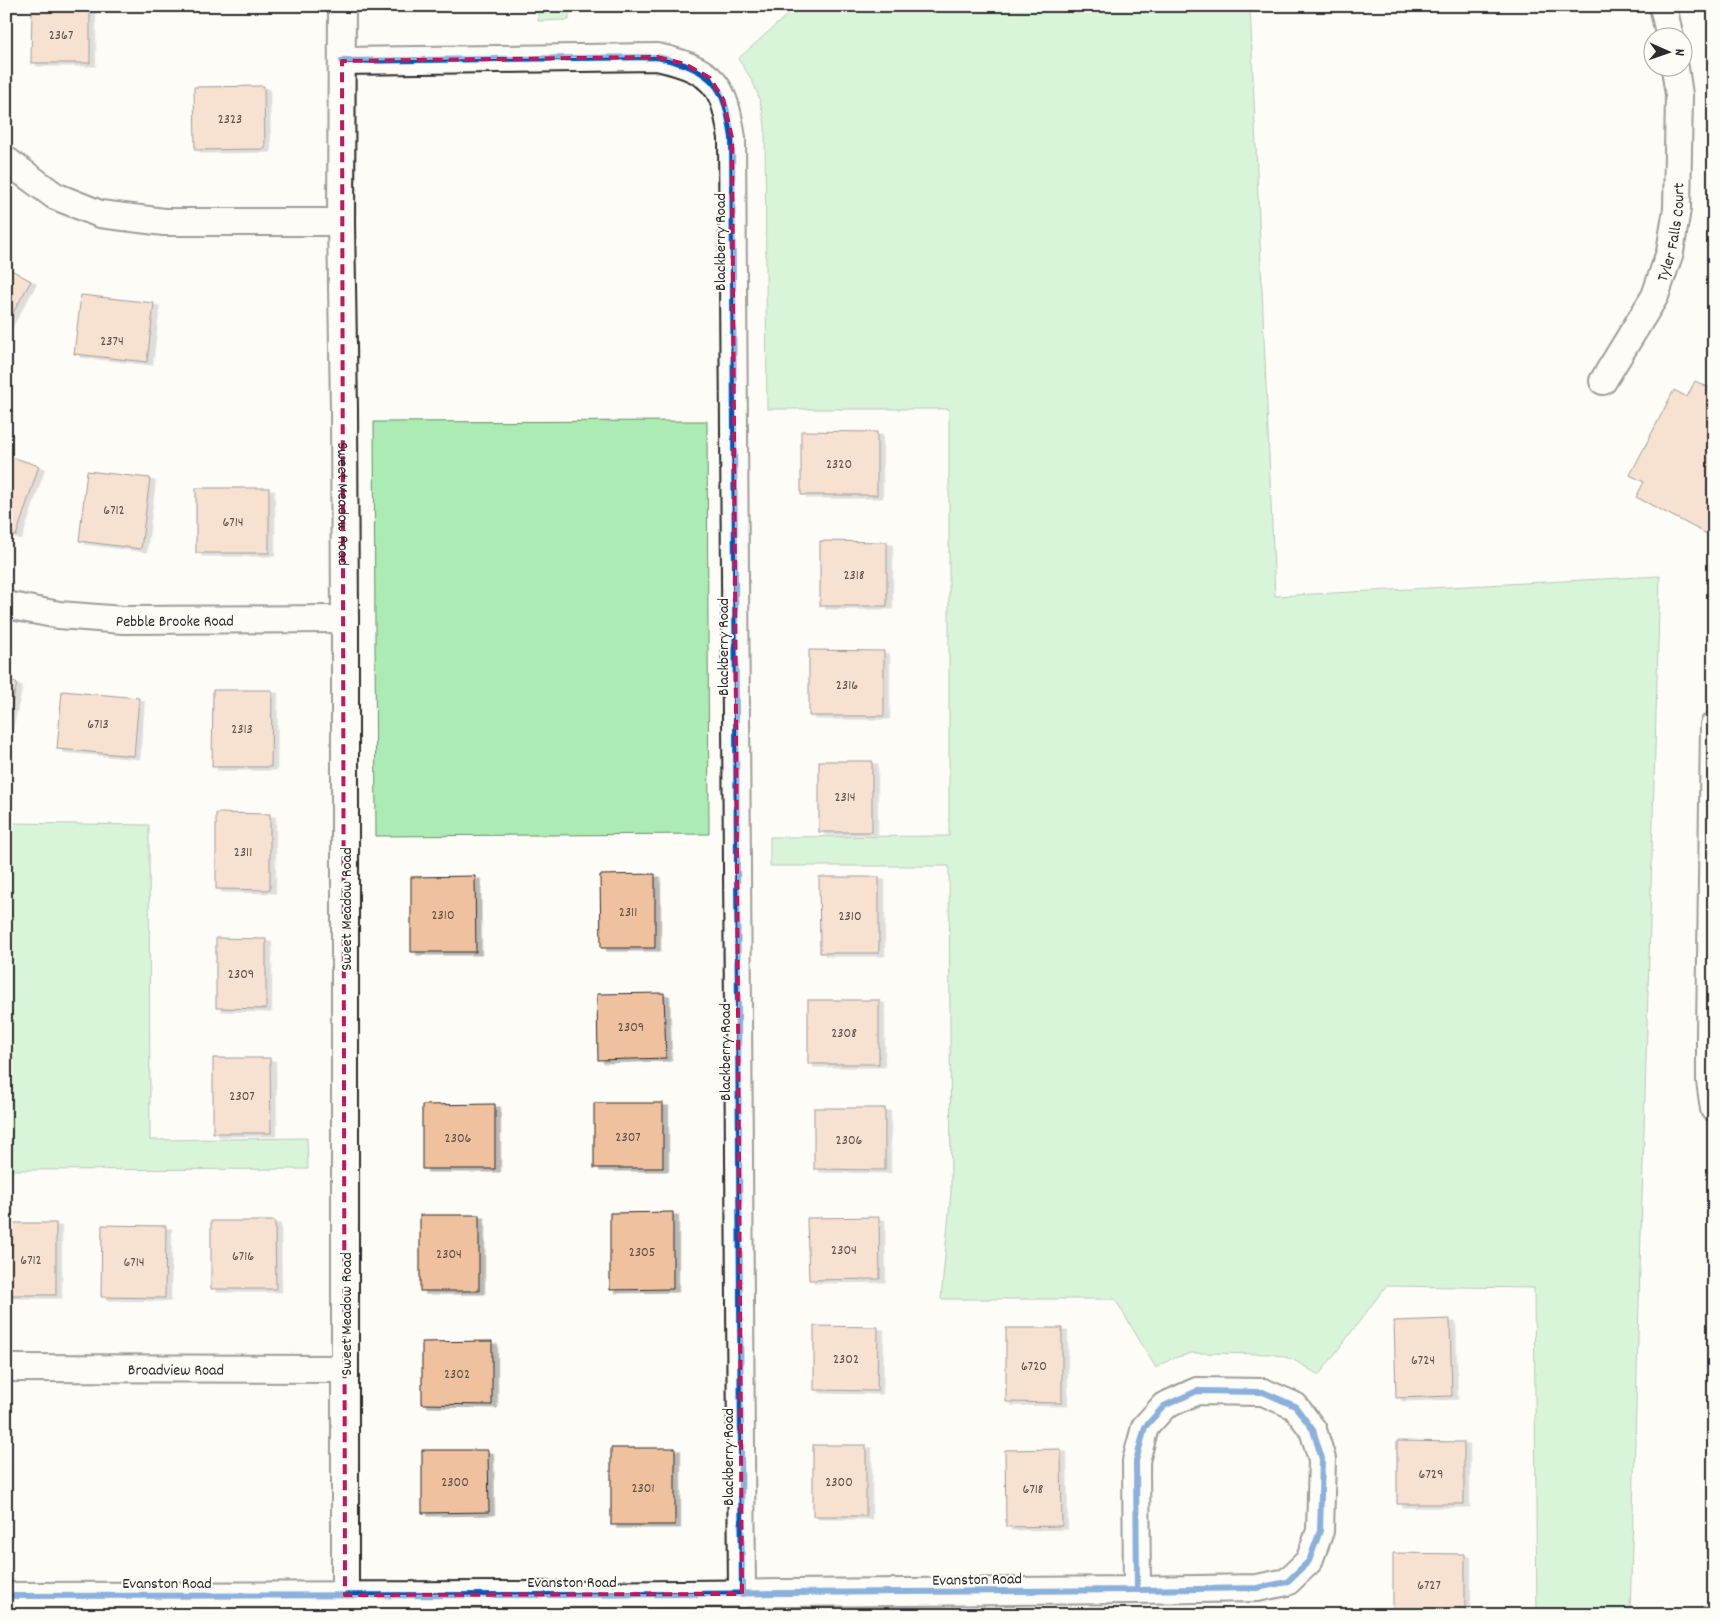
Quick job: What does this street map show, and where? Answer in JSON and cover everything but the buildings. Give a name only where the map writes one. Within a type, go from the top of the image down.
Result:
[{"type":"street","name":"Sweet Meadow Road","points":[[342,6],[341,222],[345,619],[345,1595]]},
{"type":"street","points":[[1663,6],[1668,28]]},
{"type":"street","name":"Blackberry Road","points":[[342,62],[657,57],[686,64],[710,78],[723,99],[732,138],[742,1594]]},
{"type":"street","name":"Tyler Falls Court","points":[[1603,381],[1655,296],[1670,252],[1678,209],[1679,95],[1676,78]]},
{"type":"street","points":[[6,160],[55,196],[100,214],[164,222],[341,222]]},
{"type":"street","name":"Pebble Brooke Road","points":[[6,605],[59,615],[123,620],[345,619]]},
{"type":"street","points":[[1714,726],[1710,1036],[1710,1081],[1714,1109]]},
{"type":"street","name":"Broadview Road","points":[[6,1368],[346,1369]]},
{"type":"street","name":"Evanston Road","points":[[6,1596],[742,1594],[1137,1590],[1257,1588],[1287,1582],[1310,1561],[1320,1531],[1322,1459],[1314,1430],[1295,1406],[1263,1392],[1196,1391],[1164,1406],[1145,1427],[1136,1461],[1137,1590]]},
{"type":"highlighted area","points":[[657,57],[685,64],[710,78],[723,99],[732,138],[742,1594],[345,1595],[342,61]]},
{"type":"green space","points":[[538,6],[569,6],[569,20],[538,21]]},
{"type":"green space","points":[[797,6],[1250,6],[1275,596],[1660,576],[1630,1615],[1537,1615],[1534,1288],[1386,1286],[1319,1375],[1292,1359],[1272,1354],[1192,1353],[1171,1359],[1156,1368],[1115,1299],[941,1299],[951,1191],[949,866],[770,866],[770,837],[949,836],[949,409],[767,409],[765,126],[756,91],[738,59]]},
{"type":"green space","points":[[707,421],[709,834],[376,836],[374,422]]},
{"type":"green space","points":[[6,823],[149,825],[150,1140],[307,1138],[308,1169],[6,1170]]},
{"type":"cycle path","points":[[342,61],[657,57],[677,62],[705,75],[718,89],[728,113],[732,138],[742,1594]]},
{"type":"cycle path","points":[[6,1596],[563,1595],[1137,1590],[1257,1588],[1287,1582],[1309,1561],[1320,1531],[1322,1459],[1313,1430],[1295,1406],[1263,1392],[1197,1391],[1164,1406],[1145,1427],[1136,1461],[1137,1590]]}]
